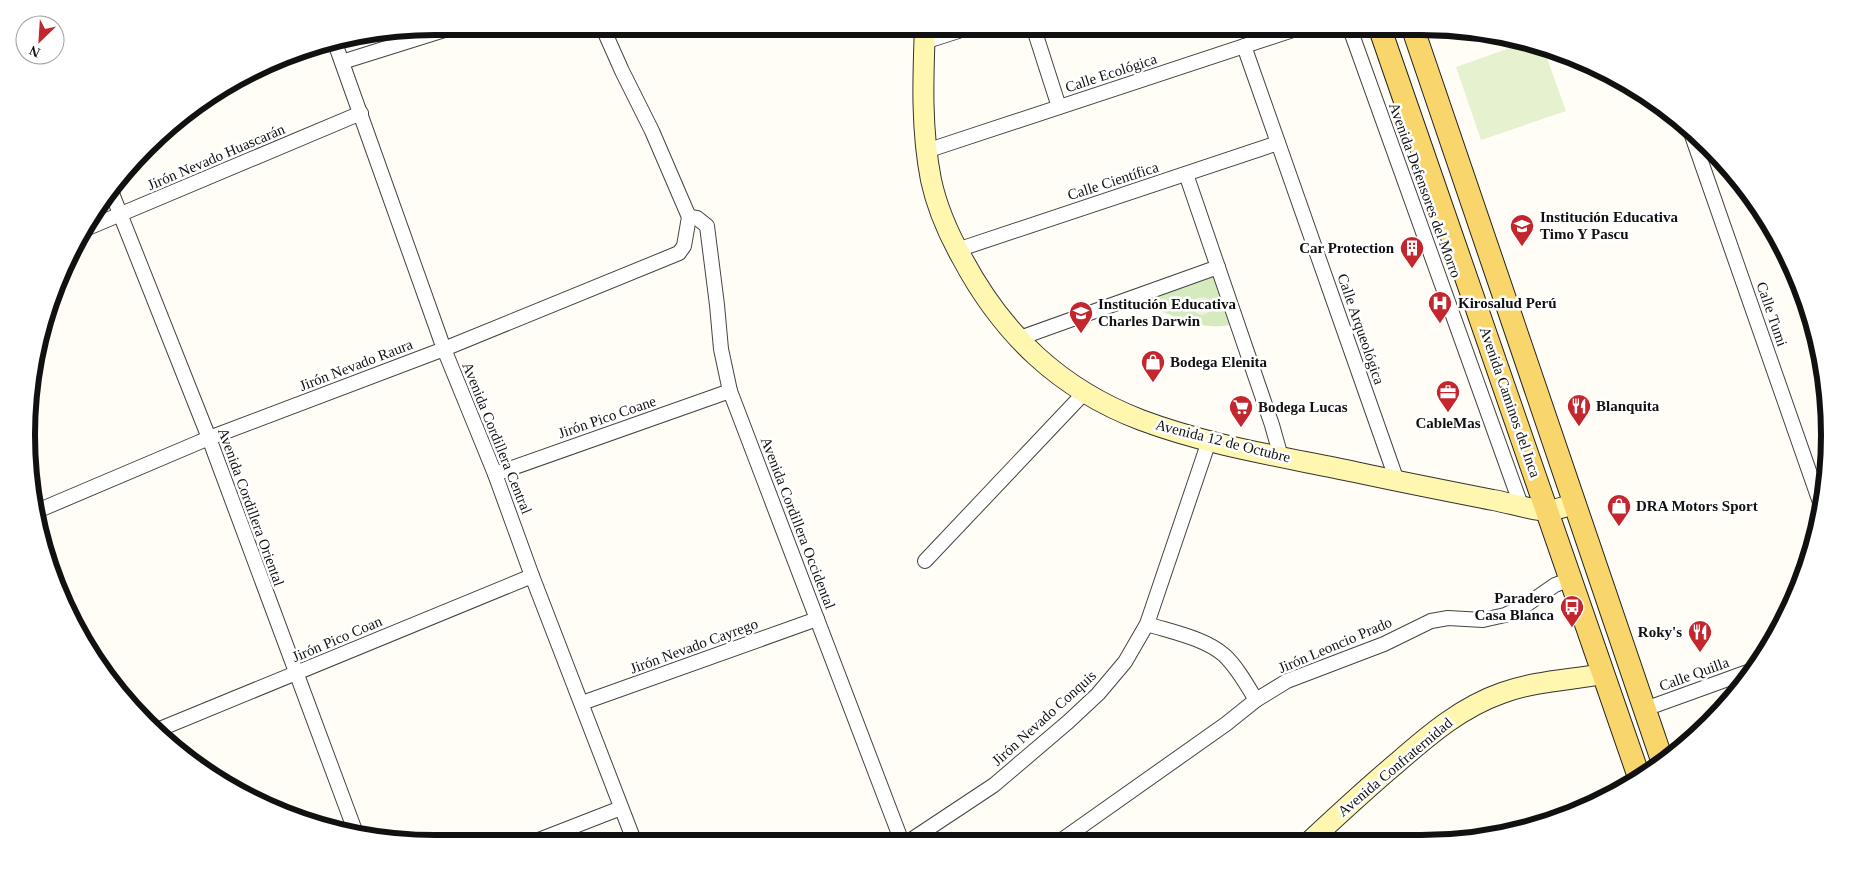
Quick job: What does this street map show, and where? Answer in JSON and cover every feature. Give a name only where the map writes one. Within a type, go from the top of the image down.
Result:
[{"type":"main road","name":"Avenida Caminos del Inca","points":[[1382,35],[1570,580],[1616,669],[1645,709],[1660,755]]},
{"type":"main road","name":"Avenida Caminos del Inca","points":[[1415,35],[1575,504],[1616,669],[1638,771]]},
{"type":"street","points":[[342,62],[427,35]]},
{"type":"street","points":[[606,35],[652,131],[689,217]]},
{"type":"street","name":"Avenida 12 de Octubre","points":[[925,35],[923,110],[926,151],[931,181],[945,226],[977,286],[1017,339],[1054,372],[1110,407],[1142,420],[1209,441],[1547,511],[1575,504]]},
{"type":"street","points":[[1036,35],[1059,107]]},
{"type":"street","name":"Calle Ecológica","points":[[926,151],[1278,35]]},
{"type":"street","name":"Avenida Defensores del Morro","points":[[1352,35],[1521,505]]},
{"type":"street","name":"Calle Arqueológica","points":[[1244,46],[1397,481]]},
{"type":"street","name":"Avenida Cordillera Central","points":[[337,48],[444,349],[495,474],[532,576],[632,835]]},
{"type":"street","name":"Jirón Nevado Huascarán","points":[[95,226],[361,113]]},
{"type":"street","name":"Calle Científica","points":[[957,250],[1278,143]]},
{"type":"street","name":"Calle Tumi","points":[[1695,143],[1817,493]]},
{"type":"street","points":[[1186,174],[1281,457]]},
{"type":"street","name":"Avenida Cordillera Oriental","points":[[113,197],[209,438],[353,826]]},
{"type":"street","name":"Jirón Nevado Raura","points":[[42,508],[209,438],[444,349],[671,257],[679,253],[684,246],[689,217]]},
{"type":"street","name":"Avenida Cordillera Occidental","points":[[689,217],[697,218],[707,226],[718,305],[721,349],[730,391],[899,835]]},
{"type":"street","points":[[1017,339],[1218,267]]},
{"type":"street","name":"Jirón Pico Coane","points":[[495,474],[730,391]]},
{"type":"street","points":[[925,561],[1085,392]]},
{"type":"street","name":"Jirón Nevado Conquis","points":[[919,835],[994,785],[1098,694],[1125,662],[1147,624],[1209,441]]},
{"type":"street","name":"Jirón Pico Coan","points":[[163,728],[532,576]]},
{"type":"street","name":"Jirón Leoncio Prado","points":[[1069,835],[1226,724],[1256,700],[1287,680],[1384,644],[1431,621],[1448,618],[1484,620],[1505,615],[1526,605],[1555,585],[1570,580]]},
{"type":"street","name":"Jirón Nevado Cayrego","points":[[582,704],[817,618]]},
{"type":"street","points":[[1147,624],[1195,640],[1211,647],[1224,656],[1244,680],[1256,700]]},
{"type":"street","name":"Avenida Confraternidad","points":[[1316,835],[1355,798],[1427,737],[1475,704],[1503,692],[1531,685],[1616,669]]},
{"type":"street","name":"Calle Quilla","points":[[1645,709],[1742,674]]},
{"type":"street","points":[[552,835],[621,808]]},
{"type":"green space","points":[[1514,47],[1546,55],[1566,111],[1481,140],[1456,67]]},
{"type":"green space","points":[[1211,275],[1216,280],[1230,325],[1203,325],[1185,320],[1157,309],[1144,299]]},
{"type":"shaded area","points":[[1202,297],[1208,300],[1211,306],[1208,312],[1202,315],[1196,312],[1193,306],[1196,300]]},
{"type":"place","name":"Institución Educativa Timo Y Pascu","points":[[1522,247]]},
{"type":"place","name":"Car Protection","points":[[1412,269]]},
{"type":"place","name":"Kirosalud Perú","points":[[1440,324]]},
{"type":"place","name":"Institución Educativa Charles Darwin","points":[[1081,334]]},
{"type":"place","name":"Bodega Elenita","points":[[1153,383]]},
{"type":"place","name":"CableMas","points":[[1448,413]]},
{"type":"place","name":"Blanquita","points":[[1579,427]]},
{"type":"place","name":"Bodega Lucas","points":[[1241,428]]},
{"type":"place","name":"DRA Motors Sport","points":[[1619,527]]},
{"type":"place","name":"Paradero Casa Blanca","points":[[1572,628]]},
{"type":"place","name":"Roky's","points":[[1700,653]]}]
